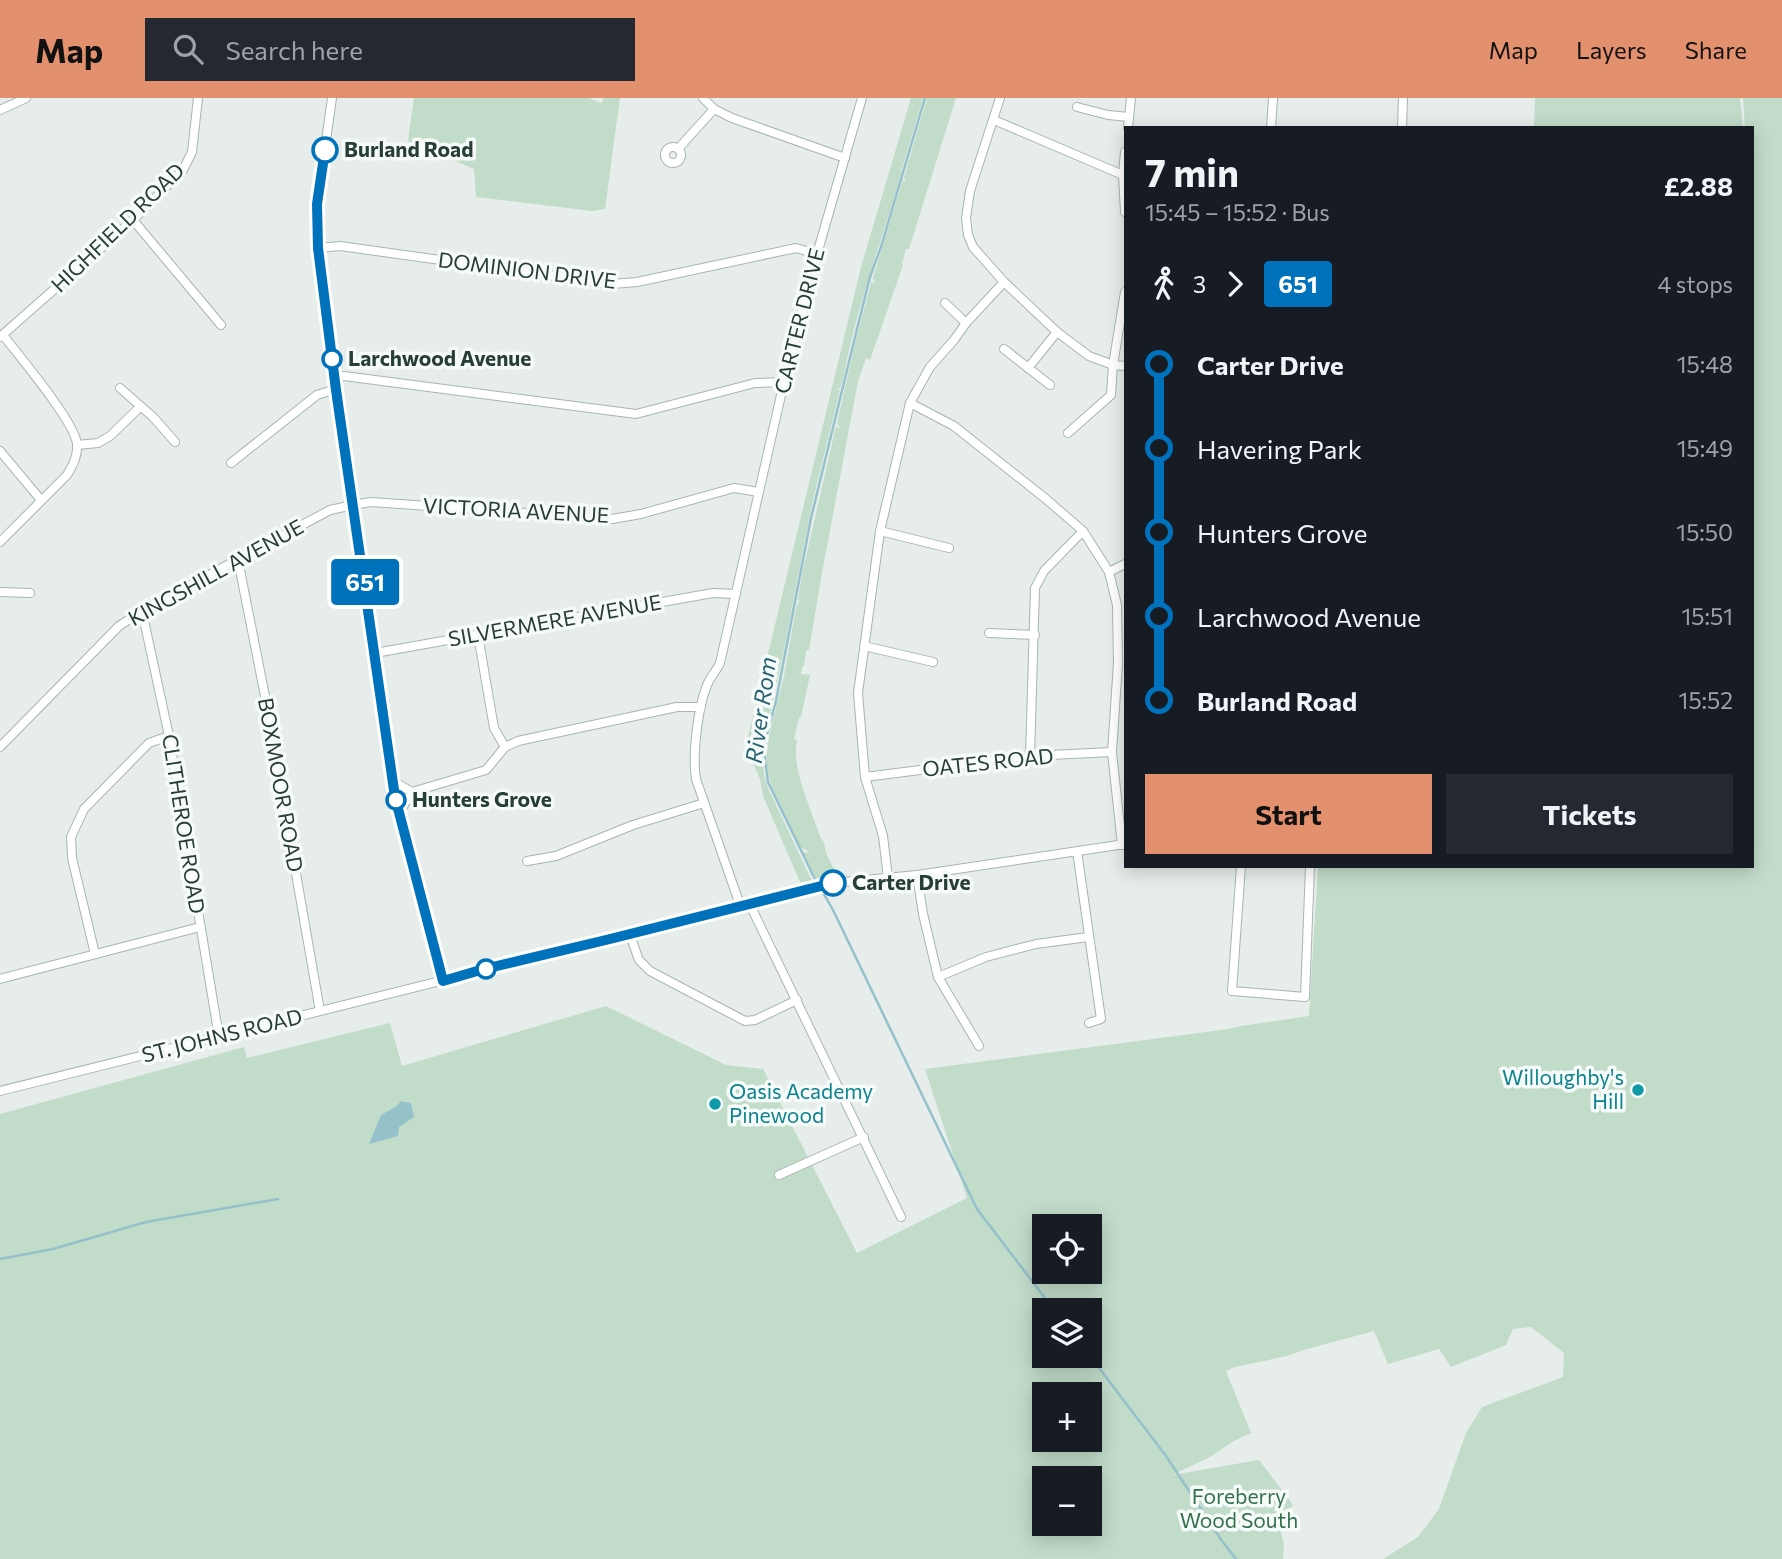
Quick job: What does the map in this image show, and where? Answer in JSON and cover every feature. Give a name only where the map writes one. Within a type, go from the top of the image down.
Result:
[{"type":"street","points":[[0,110],[26,98]]},
{"type":"street","name":"HIGHFIELD ROAD","points":[[2,336],[133,220],[183,170],[192,152],[198,98]]},
{"type":"street","points":[[332,98],[317,204],[318,248],[334,377],[393,782],[443,981]]},
{"type":"street","points":[[703,98],[714,109],[732,118],[845,158]]},
{"type":"street","name":"CARTER DRIVE","points":[[862,98],[817,254],[720,663],[708,683],[701,707],[693,763],[696,779],[739,902],[752,909],[901,1217]]},
{"type":"street","points":[[1000,98],[970,191],[966,218],[973,247],[1004,282],[1057,332],[1089,356],[1113,365],[1124,366]]},
{"type":"street","points":[[1128,126],[1131,98]]},
{"type":"street","points":[[1271,126],[1273,98]]},
{"type":"street","points":[[1402,126],[1403,98]]},
{"type":"street","points":[[1077,107],[1129,117]]},
{"type":"street","points":[[678,149],[714,109]]},
{"type":"street","points":[[994,120],[1123,175]]},
{"type":"street","points":[[1124,164],[1124,194]]},
{"type":"street","points":[[133,220],[221,325]]},
{"type":"street","name":"DOMINION DRIVE","points":[[318,248],[340,246],[612,284],[637,282],[796,248],[817,254]]},
{"type":"street","points":[[888,878],[883,836],[865,777],[858,692],[880,531],[910,403],[930,367],[1004,282]]},
{"type":"street","points":[[1068,433],[1111,395],[1124,298]]},
{"type":"street","points":[[945,303],[966,323]]},
{"type":"street","points":[[1028,368],[1057,332]]},
{"type":"street","points":[[0,542],[67,475],[75,462],[77,445],[74,433],[41,384],[2,336]]},
{"type":"street","points":[[1004,348],[1050,385]]},
{"type":"street","points":[[334,377],[344,376],[636,414],[755,383],[785,382]]},
{"type":"street","points":[[120,388],[153,417],[175,442]]},
{"type":"street","points":[[231,463],[317,394],[336,390]]},
{"type":"street","points":[[910,403],[954,426],[1046,499],[1083,531],[1109,572],[1117,605],[1118,663],[1112,752],[1124,845]]},
{"type":"street","points":[[77,445],[97,443],[110,436],[140,407]]},
{"type":"street","points":[[0,451],[41,500]]},
{"type":"street","name":"VICTORIA AVENUE","points":[[354,505],[370,502],[612,519],[641,514],[734,488],[759,492]]},
{"type":"street","name":"KINGSHILL AVENUE","points":[[0,747],[119,626],[330,510],[354,505]]},
{"type":"street","points":[[880,531],[948,548]]},
{"type":"street","points":[[1030,756],[1035,588],[1044,571],[1083,531]]},
{"type":"street","name":"BOXMOOR ROAD","points":[[238,560],[265,696],[320,1011]]},
{"type":"street","points":[[1109,572],[1124,564]]},
{"type":"street","points":[[0,592],[30,593]]},
{"type":"street","name":"SILVERMERE AVENUE","points":[[374,653],[713,593],[736,594]]},
{"type":"street","name":"CLITHEROE ROAD","points":[[142,611],[169,736],[219,1037]]},
{"type":"street","points":[[989,633],[1035,635]]},
{"type":"street","points":[[478,635],[494,728],[505,747]]},
{"type":"street","points":[[864,646],[933,662]]},
{"type":"street","points":[[399,813],[412,792],[486,770],[505,747],[518,741],[677,707],[701,707]]},
{"type":"street","points":[[95,954],[72,858],[71,837],[84,808],[149,743],[169,736]]},
{"type":"street","name":"OATES ROAD","points":[[865,777],[1030,756],[1112,752]]},
{"type":"street","points":[[393,782],[412,792]]},
{"type":"street","points":[[527,861],[556,856],[633,825],[704,803]]},
{"type":"street","name":"ST. JOHNS ROAD","points":[[0,1091],[829,884],[917,875],[1124,845]]},
{"type":"street","points":[[1077,851],[1101,1019],[1089,1023]]},
{"type":"street","points":[[1241,868],[1232,991],[1305,997],[1310,868]]},
{"type":"street","points":[[917,875],[938,977],[979,1046]]},
{"type":"street","points":[[0,979],[200,927]]},
{"type":"street","points":[[630,934],[639,960],[650,971],[745,1021],[755,1020],[797,1000]]},
{"type":"street","points":[[938,977],[986,957],[1036,944],[1088,937]]},
{"type":"street","points":[[779,1175],[864,1137]]},
{"type":"green space","points":[[414,98],[589,98],[601,103],[604,98],[620,98],[605,209],[592,211],[476,197],[474,169],[408,141]]},
{"type":"green space","points":[[911,98],[923,98],[862,300],[843,379],[837,390],[840,390],[812,504],[763,753],[764,775],[768,788],[812,881],[800,882],[763,796],[760,779],[751,759],[748,737],[861,267]]},
{"type":"green space","points":[[927,98],[956,98],[909,249],[906,249],[870,360],[866,358],[858,381],[809,650],[806,651],[801,674],[810,675],[794,739],[797,740],[799,776],[826,853],[837,875],[817,879],[802,851],[808,851],[800,847],[771,785],[767,766],[769,736],[836,426],[840,428],[837,423],[856,339],[872,280],[874,284],[875,282],[873,278],[903,179],[906,183],[904,177]]},
{"type":"green space","points":[[1535,98],[1740,98],[1743,126],[1534,126]]},
{"type":"green space","name":"Foreberry Wood South","points":[[1743,98],[1782,98],[1782,1559],[1383,1559],[1418,1537],[1439,1509],[1466,1433],[1482,1407],[1563,1377],[1564,1353],[1531,1327],[1513,1329],[1506,1345],[1451,1367],[1439,1349],[1388,1364],[1374,1331],[1226,1371],[1251,1433],[1172,1475],[1259,1460],[1293,1505],[1279,1525],[1284,1544],[1283,1559],[0,1559],[0,1114],[244,1047],[247,1058],[390,1023],[402,1066],[606,1006],[726,1065],[763,1069],[857,1253],[967,1198],[925,1069],[1309,1016],[1318,868],[1754,868],[1754,126],[1745,126]]},
{"type":"water","points":[[401,1101],[411,1103],[414,1117],[399,1127],[398,1136],[369,1144],[381,1115]]},
{"type":"waterway","name":"River Rom","points":[[925,98],[870,277],[811,518],[776,701],[766,738],[765,759],[768,782],[833,910],[977,1209],[1045,1298]]},
{"type":"waterway","points":[[0,1259],[53,1249],[146,1222],[278,1199]]},
{"type":"waterway","name":"River Rom","points":[[1099,1368],[1166,1456],[1236,1559]]},
{"type":"bus line","name":"651","points":[[325,150],[317,204],[318,248],[336,390],[395,797],[443,981],[833,883]]},
{"type":"place","name":"Burland Road","points":[[325,150]]},
{"type":"place","name":"Larchwood Avenue","points":[[332,359]]},
{"type":"place","name":"Hunters Grove","points":[[396,800]]},
{"type":"place","name":"Carter Drive","points":[[833,883]]},
{"type":"place","name":"Willoughby's Hill","points":[[1638,1090]]},
{"type":"place","name":"Oasis Academy Pinewood","points":[[715,1104]]}]
